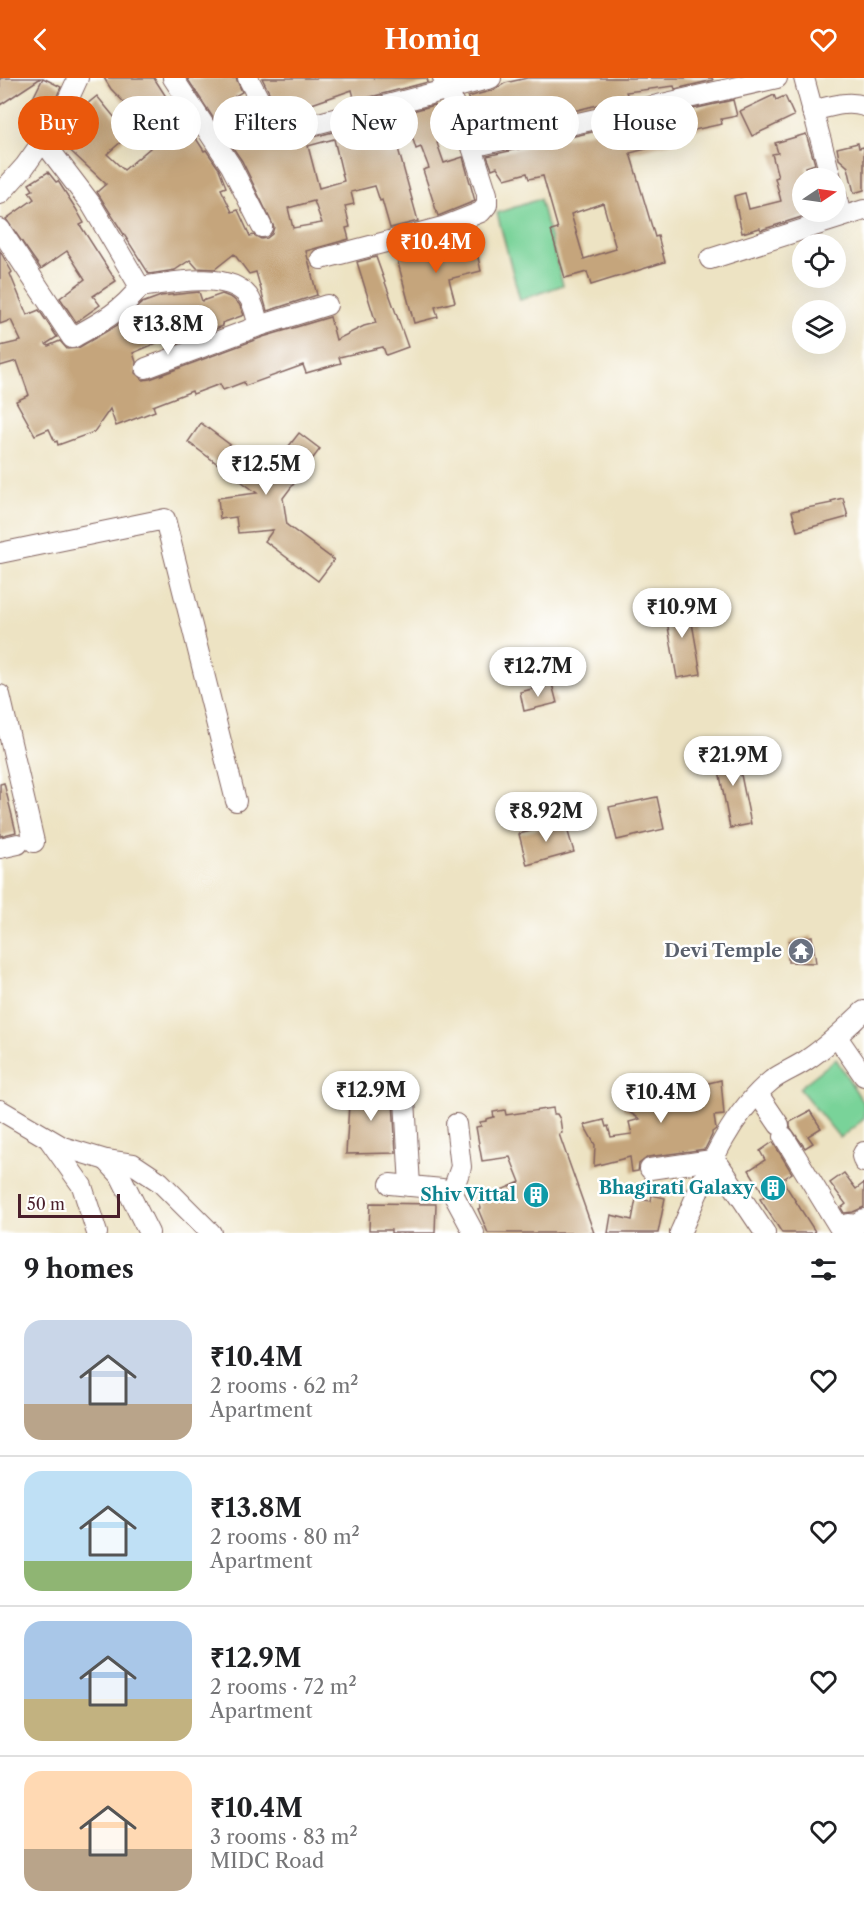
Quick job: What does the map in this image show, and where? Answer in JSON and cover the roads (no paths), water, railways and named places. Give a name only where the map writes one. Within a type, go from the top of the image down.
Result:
[{"type":"street","points":[[70,96],[78,78]]},
{"type":"street","points":[[173,78],[231,166],[262,227]]},
{"type":"street","points":[[248,78],[277,134],[446,84],[490,78]]},
{"type":"street","points":[[579,123],[777,78]]},
{"type":"street","points":[[804,78],[828,168]]},
{"type":"street","points":[[813,111],[842,104],[864,106]]},
{"type":"street","points":[[0,194],[37,150]]},
{"type":"street","points":[[50,150],[91,204],[140,286]]},
{"type":"street","points":[[321,259],[443,227],[480,212],[487,205],[487,194],[473,150]]},
{"type":"street","points":[[846,215],[864,210]]},
{"type":"street","points":[[711,259],[823,222]]},
{"type":"street","points":[[0,229],[72,338],[117,312],[131,299],[140,286],[191,279],[239,286],[250,298],[259,326]]},
{"type":"street","points":[[146,368],[259,326],[327,305]]},
{"type":"street","points":[[0,553],[165,519],[236,801]]},
{"type":"street","points":[[0,695],[17,844]]},
{"type":"street","points":[[680,1233],[716,1163],[762,1098],[813,1070],[840,1042],[864,1011]]},
{"type":"street","points":[[840,1042],[864,1029]]},
{"type":"street","points":[[840,1042],[864,1076]]},
{"type":"street","points":[[762,1098],[781,1131],[850,1224]]},
{"type":"street","points":[[405,1100],[410,1186]]},
{"type":"street","points":[[0,1110],[63,1147],[106,1160],[132,1164],[160,1182],[211,1233]]},
{"type":"street","points":[[452,1192],[461,1167],[456,1124]]},
{"type":"street","points":[[48,1139],[82,1186],[97,1233]]},
{"type":"street","points":[[864,1152],[862,1156],[864,1162]]},
{"type":"street","points":[[106,1160],[120,1175],[149,1233]]},
{"type":"street","points":[[650,1169],[716,1163]]},
{"type":"street","points":[[692,1233],[716,1163]]},
{"type":"street","points":[[716,1163],[765,1233]]},
{"type":"street","points":[[390,1185],[442,1189],[452,1192],[474,1233]]},
{"type":"place","name":"Devi Temple","points":[[801,951]]},
{"type":"place","name":"Bhagirati Galaxy","points":[[773,1188]]},
{"type":"place","name":"Shiv Vittal","points":[[536,1195]]}]
